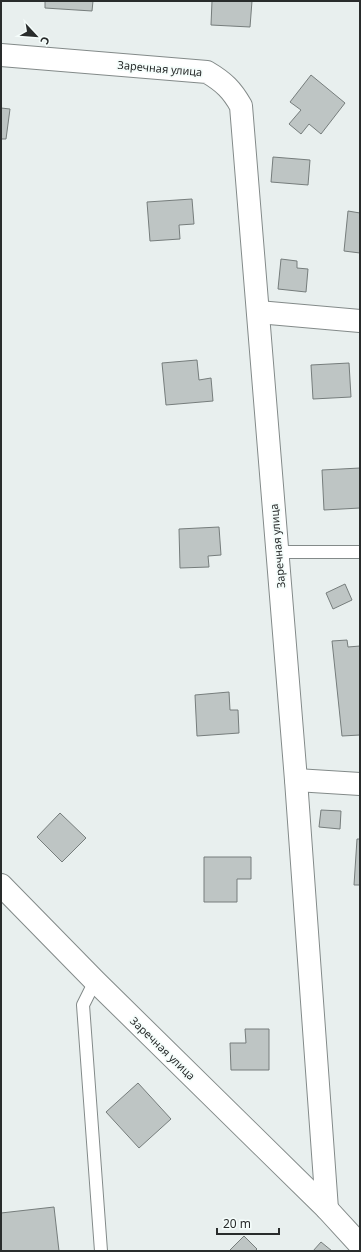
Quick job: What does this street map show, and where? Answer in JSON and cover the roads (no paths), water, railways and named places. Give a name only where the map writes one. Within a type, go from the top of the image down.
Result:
[{"type":"street","name":"Заречная улица","points":[[1,55],[207,72],[226,84],[241,106],[296,780],[327,1208]]},
{"type":"street","points":[[258,312],[360,321]]},
{"type":"street","points":[[296,780],[360,784]]},
{"type":"street","name":"Заречная улица","points":[[1,885],[95,981],[327,1208],[360,1245]]},
{"type":"lane","points":[[278,552],[360,552]]},
{"type":"lane","points":[[95,981],[83,1005],[102,1251]]}]
